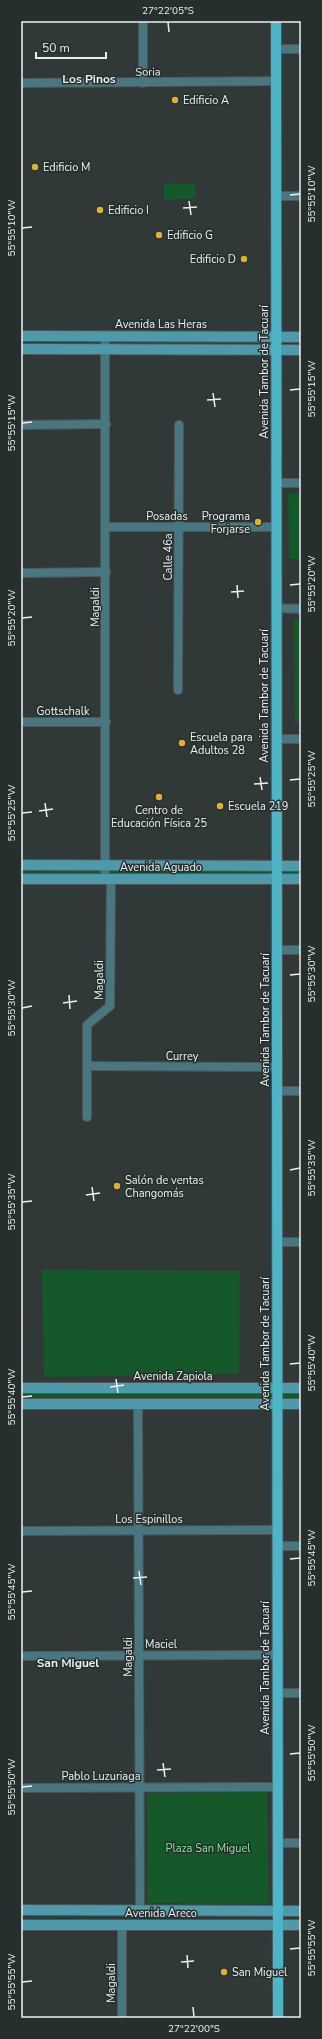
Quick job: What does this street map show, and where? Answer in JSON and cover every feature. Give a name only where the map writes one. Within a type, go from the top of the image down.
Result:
[{"type":"main road","name":"Avenida Tambor de Tacuarí","points":[[276,21],[278,2018]]},
{"type":"main road","name":"Avenida Las Heras","points":[[21,336],[301,337]]},
{"type":"main road","points":[[21,349],[301,350]]},
{"type":"main road","name":"Avenida Aguado","points":[[21,865],[301,866]]},
{"type":"main road","name":"Avenida Aguado","points":[[21,879],[301,879]]},
{"type":"main road","name":"Avenida Zapiola","points":[[21,1388],[301,1388]]},
{"type":"main road","points":[[21,1404],[301,1404]]},
{"type":"main road","name":"Avenida Areco","points":[[21,1910],[301,1911]]},
{"type":"main road","name":"Avenida Areco","points":[[21,1924],[301,1925]]},
{"type":"street","points":[[143,21],[143,83]]},
{"type":"street","points":[[276,49],[301,49]]},
{"type":"street","name":"Soria","points":[[21,83],[276,81]]},
{"type":"street","points":[[276,196],[301,196]]},
{"type":"street","name":"Magaldi","points":[[87,1117],[88,1025],[110,1006],[108,879],[106,865],[105,336]]},
{"type":"street","points":[[21,425],[106,424]]},
{"type":"street","name":"Calle 46a","points":[[178,690],[179,425]]},
{"type":"street","points":[[276,483],[301,483]]},
{"type":"street","name":"Posadas","points":[[106,527],[276,527]]},
{"type":"street","points":[[21,573],[106,572]]},
{"type":"street","points":[[276,608],[301,608]]},
{"type":"street","name":"Gottschalk","points":[[21,722],[106,722]]},
{"type":"street","points":[[276,740],[301,739]]},
{"type":"street","points":[[277,950],[301,950]]},
{"type":"street","name":"Currey","points":[[87,1066],[277,1067]]},
{"type":"street","points":[[277,1091],[301,1092]]},
{"type":"street","points":[[277,1242],[301,1242]]},
{"type":"street","name":"Magaldi","points":[[138,1404],[140,1910]]},
{"type":"street","name":"Los Espinillos","points":[[21,1531],[277,1530]]},
{"type":"street","points":[[277,1546],[301,1546]]},
{"type":"street","name":"Maciel","points":[[21,1656],[277,1655]]},
{"type":"street","points":[[277,1693],[301,1693]]},
{"type":"street","name":"Pablo Luzuriaga","points":[[21,1788],[277,1787]]},
{"type":"street","points":[[277,1843],[301,1843]]},
{"type":"street","name":"Magaldi","points":[[122,1925],[122,2018]]},
{"type":"green space","points":[[195,183],[196,198],[164,200],[164,184]]},
{"type":"green space","points":[[288,494],[301,494],[301,559],[289,559]]},
{"type":"green space","points":[[294,620],[301,620],[301,722],[295,722]]},
{"type":"green space","points":[[21,868],[301,868],[301,879],[21,878]]},
{"type":"green space","points":[[42,1270],[240,1271],[239,1374],[44,1377]]},
{"type":"green space","points":[[21,1393],[301,1394],[301,1400],[21,1399]]},
{"type":"green space","name":"Plaza San Miguel","points":[[267,1792],[269,1904],[147,1903],[147,1793]]},
{"type":"place","name":"Edificio A","points":[[175,100]]},
{"type":"place","name":"Edificio M","points":[[35,167]]},
{"type":"place","name":"Edificio I","points":[[100,210]]},
{"type":"place","name":"Edificio G","points":[[159,235]]},
{"type":"place","name":"Edificio D","points":[[244,259]]},
{"type":"place","name":"Programa Forjarse","points":[[258,522]]},
{"type":"place","name":"Escuela para Adultos 28","points":[[182,743]]},
{"type":"place","name":"Centro de Educación Física 25","points":[[159,797]]},
{"type":"place","name":"Escuela 219","points":[[220,806]]},
{"type":"place","name":"Salón de ventas Changomás","points":[[117,1186]]},
{"type":"place","name":"San Miguel","points":[[224,1972]]},
{"type":"district","name":"Los Pinos","points":[[89,79]]},
{"type":"district","name":"San Miguel","points":[[68,1663]]}]
